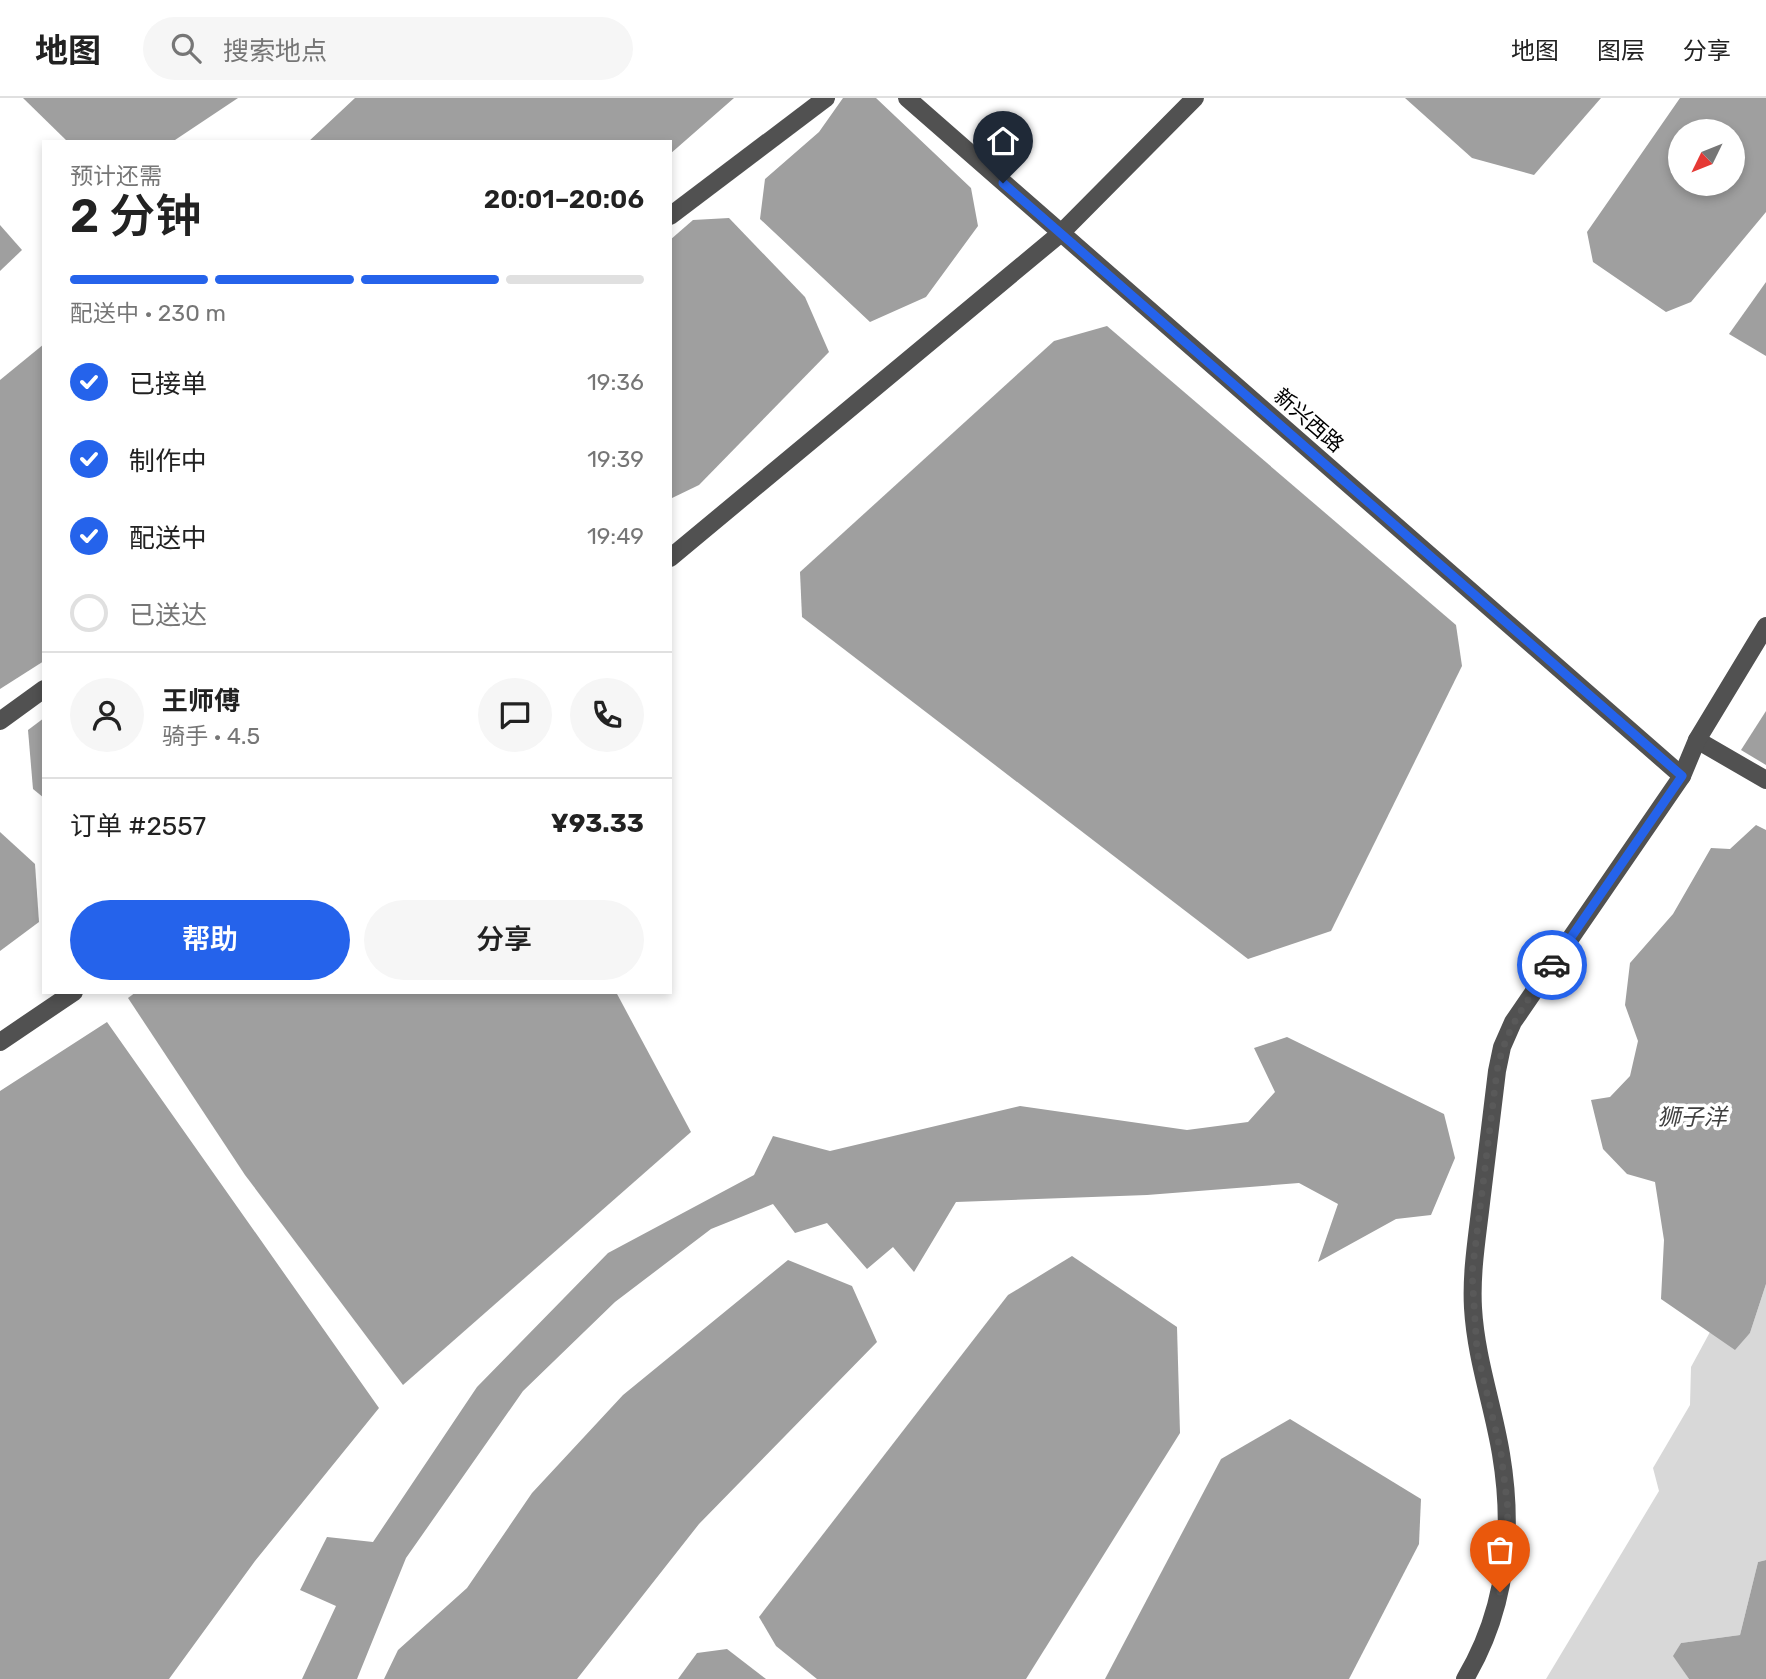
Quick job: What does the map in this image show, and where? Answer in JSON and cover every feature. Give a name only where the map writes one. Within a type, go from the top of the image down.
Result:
[{"type":"street","points":[[672,214],[825,98]]},
{"type":"street","name":"新兴西路","points":[[907,98],[1682,776]]},
{"type":"street","points":[[672,556],[1061,233],[1195,98]]},
{"type":"street","points":[[1465,1679],[1477,1659],[1494,1616],[1505,1568],[1508,1509],[1501,1453],[1477,1351],[1472,1273],[1502,1047],[1513,1022],[1682,776],[1697,740],[1766,626]]},
{"type":"street","points":[[0,720],[42,690]]},
{"type":"street","points":[[1697,740],[1766,780]]},
{"type":"street","points":[[0,1042],[71,994]]},
{"type":"shaded area","points":[[1766,1284],[1766,1560],[1758,1562],[1740,1635],[1681,1643],[1674,1656],[1689,1679],[1546,1679],[1659,1491],[1653,1468],[1690,1405],[1691,1367],[1710,1332],[1735,1349],[1750,1333]]},
{"type":"water","points":[[23,98],[238,98],[175,140],[66,140]]},
{"type":"water","points":[[355,98],[734,98],[672,152],[672,140],[310,140]]},
{"type":"water","points":[[843,98],[876,98],[971,188],[978,226],[926,297],[870,322],[760,219],[765,179],[819,132]]},
{"type":"water","points":[[1405,98],[1601,98],[1534,175],[1472,158]]},
{"type":"water","points":[[1680,98],[1766,98],[1766,212],[1691,302],[1666,312],[1593,262],[1587,232]]},
{"type":"water","points":[[729,218],[805,297],[829,352],[699,485],[672,498],[672,238],[693,220]]},
{"type":"water","points":[[0,225],[22,250],[0,271]]},
{"type":"water","points":[[1766,282],[1766,356],[1729,334]]},
{"type":"water","points":[[1107,326],[1456,625],[1462,666],[1331,931],[1248,959],[802,617],[800,572],[1054,341]]},
{"type":"water","points":[[42,346],[42,662],[0,689],[0,380]]},
{"type":"water","points":[[1766,711],[1766,765],[1741,750]]},
{"type":"water","points":[[42,720],[42,796],[33,789],[28,730]]},
{"type":"water","name":"狮子洋","points":[[1756,825],[1766,830],[1766,1284],[1750,1333],[1735,1350],[1661,1299],[1664,1240],[1655,1182],[1627,1174],[1603,1149],[1591,1100],[1610,1097],[1630,1076],[1638,1041],[1625,1005],[1630,963],[1673,914],[1711,848],[1730,849]]},
{"type":"water","points":[[0,832],[35,864],[39,922],[0,951]]},
{"type":"water","points":[[133,994],[617,994],[691,1132],[403,1385],[245,1175],[128,998]]},
{"type":"water","points":[[107,1022],[379,1408],[255,1561],[169,1679],[0,1679],[0,1091]]},
{"type":"water","points":[[1287,1037],[1444,1114],[1455,1158],[1431,1215],[1396,1219],[1318,1262],[1338,1204],[1299,1183],[1147,1195],[956,1202],[914,1272],[893,1247],[867,1269],[827,1223],[795,1233],[773,1204],[711,1229],[615,1302],[523,1391],[406,1558],[357,1679],[302,1679],[336,1606],[300,1590],[327,1537],[373,1542],[477,1387],[608,1253],[754,1175],[773,1136],[830,1151],[1020,1106],[1187,1130],[1248,1122],[1275,1092],[1254,1048]]},
{"type":"water","points":[[1072,1256],[1177,1327],[1180,1433],[1026,1679],[817,1679],[776,1646],[759,1617],[1008,1295]]},
{"type":"water","points":[[788,1260],[852,1286],[877,1342],[699,1524],[577,1679],[384,1679],[398,1650],[467,1588],[532,1493],[623,1395]]},
{"type":"water","points":[[1290,1419],[1421,1499],[1419,1544],[1349,1679],[1105,1679],[1221,1459]]},
{"type":"water","points":[[1766,1560],[1766,1679],[1689,1679],[1673,1656],[1681,1643],[1740,1635],[1758,1562]]},
{"type":"water","points":[[727,1649],[766,1679],[678,1679],[697,1653]]},
{"type":"way so far","points":[[1500,1592],[1505,1568],[1508,1509],[1501,1453],[1477,1351],[1472,1273],[1502,1047],[1513,1022],[1552,965]]},
{"type":"route","points":[[1003,183],[1682,776],[1552,965]]}]
